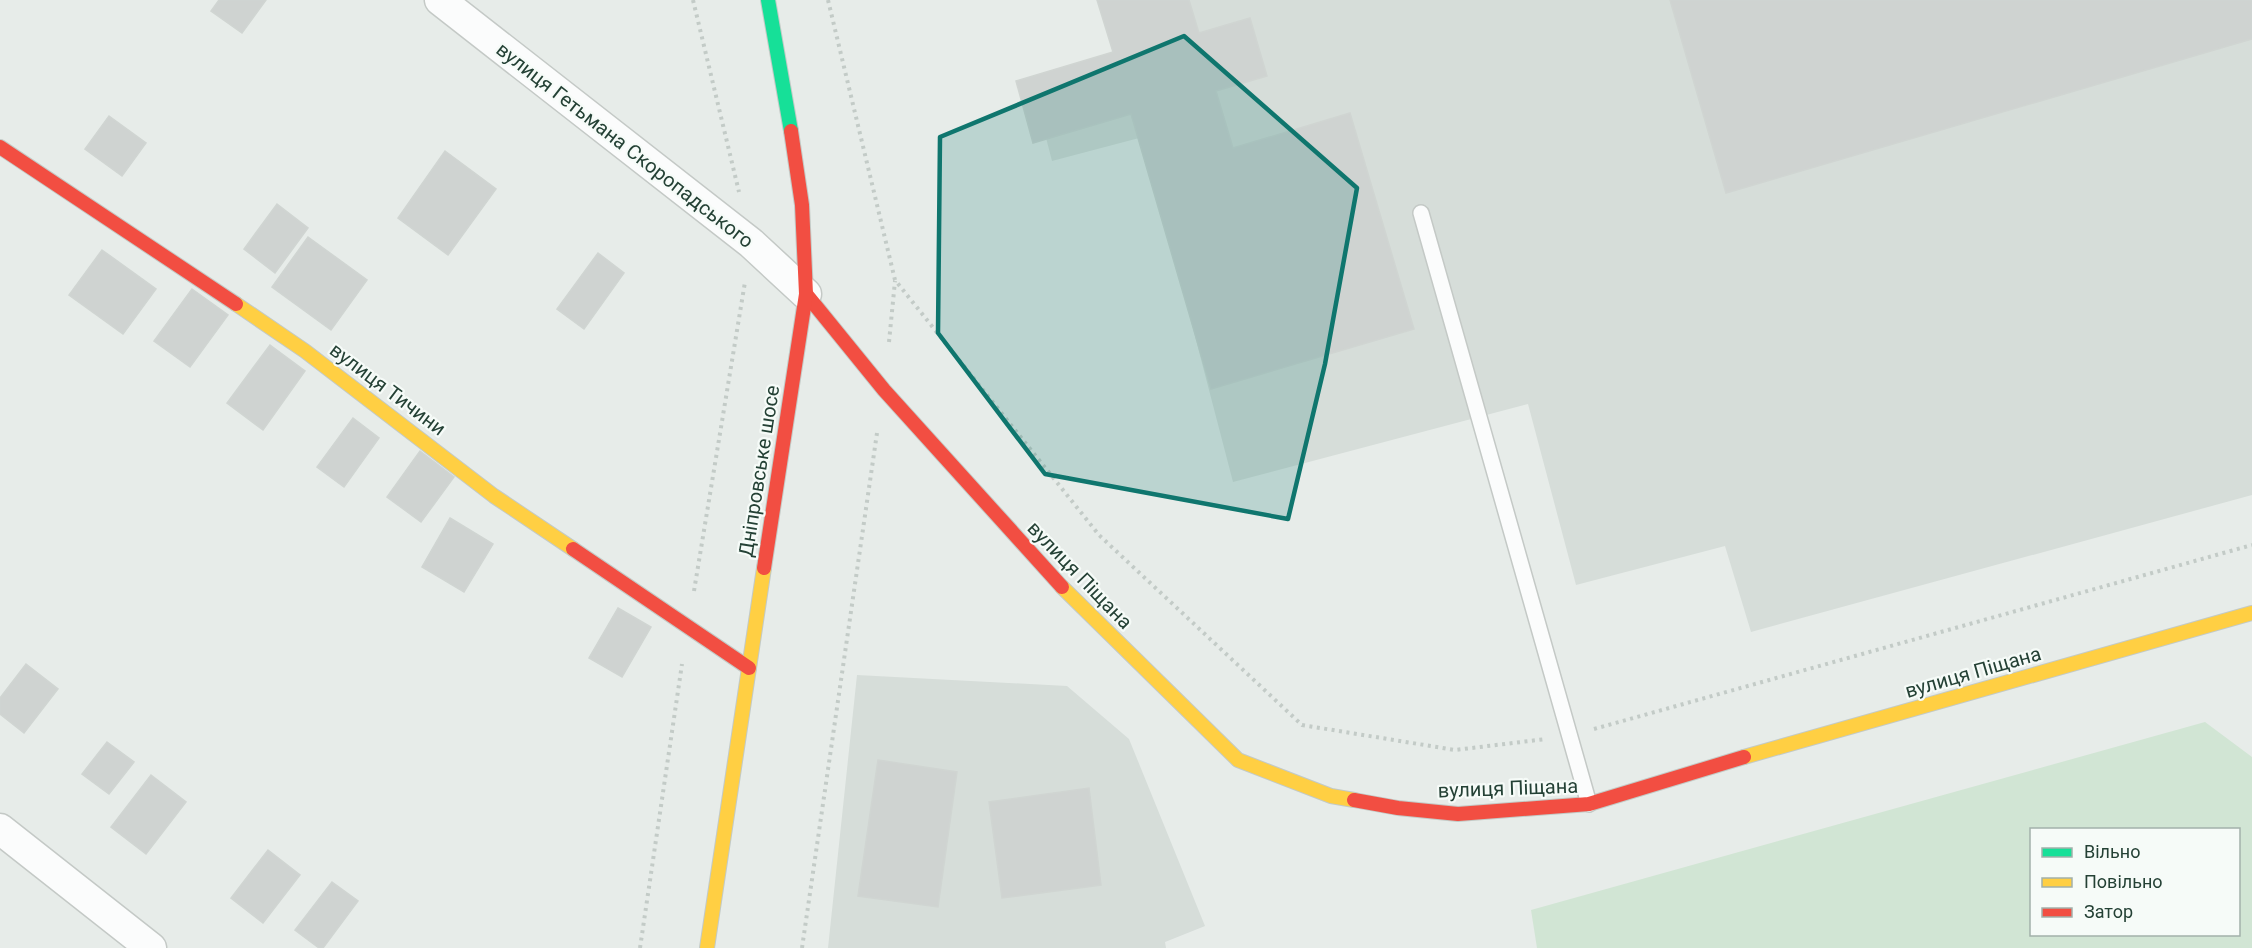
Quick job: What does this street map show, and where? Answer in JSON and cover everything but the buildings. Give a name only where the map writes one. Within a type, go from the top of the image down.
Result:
[{"type":"street","name":"вулиця Гетьмана Скоропадського","points":[[440,0],[751,243],[806,294]]},
{"type":"street","name":"Дніпровське шосе","points":[[707,948],[806,294],[802,205],[768,0]]},
{"type":"street","name":"вулиця Тичини","points":[[0,147],[117,223],[305,351],[494,496],[749,668]]},
{"type":"street","name":"вулиця Піщана","points":[[806,294],[884,390],[1052,578],[1238,760],[1331,796],[1398,808],[1458,814],[1589,804],[1805,739],[2252,613]]},
{"type":"street","points":[[0,829],[151,948]]},
{"type":"lane","points":[[1421,213],[1589,804]]},
{"type":"path","points":[[640,948],[688,627],[751,243],[693,0]]},
{"type":"path","points":[[802,948],[884,390],[896,280],[828,0]]},
{"type":"path","points":[[896,280],[1099,536],[1302,724],[1455,750],[1571,736],[2252,545]]},
{"type":"highlighted area","points":[[1184,36],[1357,188],[1325,364],[1288,519],[1045,474],[938,333],[940,137]]},
{"type":"shaded area","points":[[1114,0],[2252,0],[2252,495],[1751,632],[1725,546],[1576,585],[1528,404],[1233,482],[1143,137],[1052,161],[1032,84],[1129,59]]},
{"type":"shaded area","points":[[857,675],[1067,686],[1129,739],[1205,926],[1165,942],[1166,948],[828,948]]},
{"type":"green space","points":[[2205,722],[2252,757],[2252,948],[1537,948],[1531,910]]},
{"type":"traffic: fast","points":[[768,0],[791,131]]},
{"type":"traffic: slow","points":[[236,304],[305,351],[494,496],[573,549]]},
{"type":"traffic: slow","points":[[707,948],[764,568]]},
{"type":"traffic: slow","points":[[1062,587],[1238,760],[1331,796],[1354,800]]},
{"type":"traffic: slow","points":[[1744,757],[2252,613]]},
{"type":"traffic: jam","points":[[764,568],[806,294],[802,205],[791,131]]},
{"type":"traffic: jam","points":[[0,147],[236,304]]},
{"type":"traffic: jam","points":[[806,294],[884,390],[1062,587]]},
{"type":"traffic: jam","points":[[573,549],[749,668]]},
{"type":"traffic: jam","points":[[1354,800],[1398,808],[1458,814],[1589,804],[1744,757]]}]
